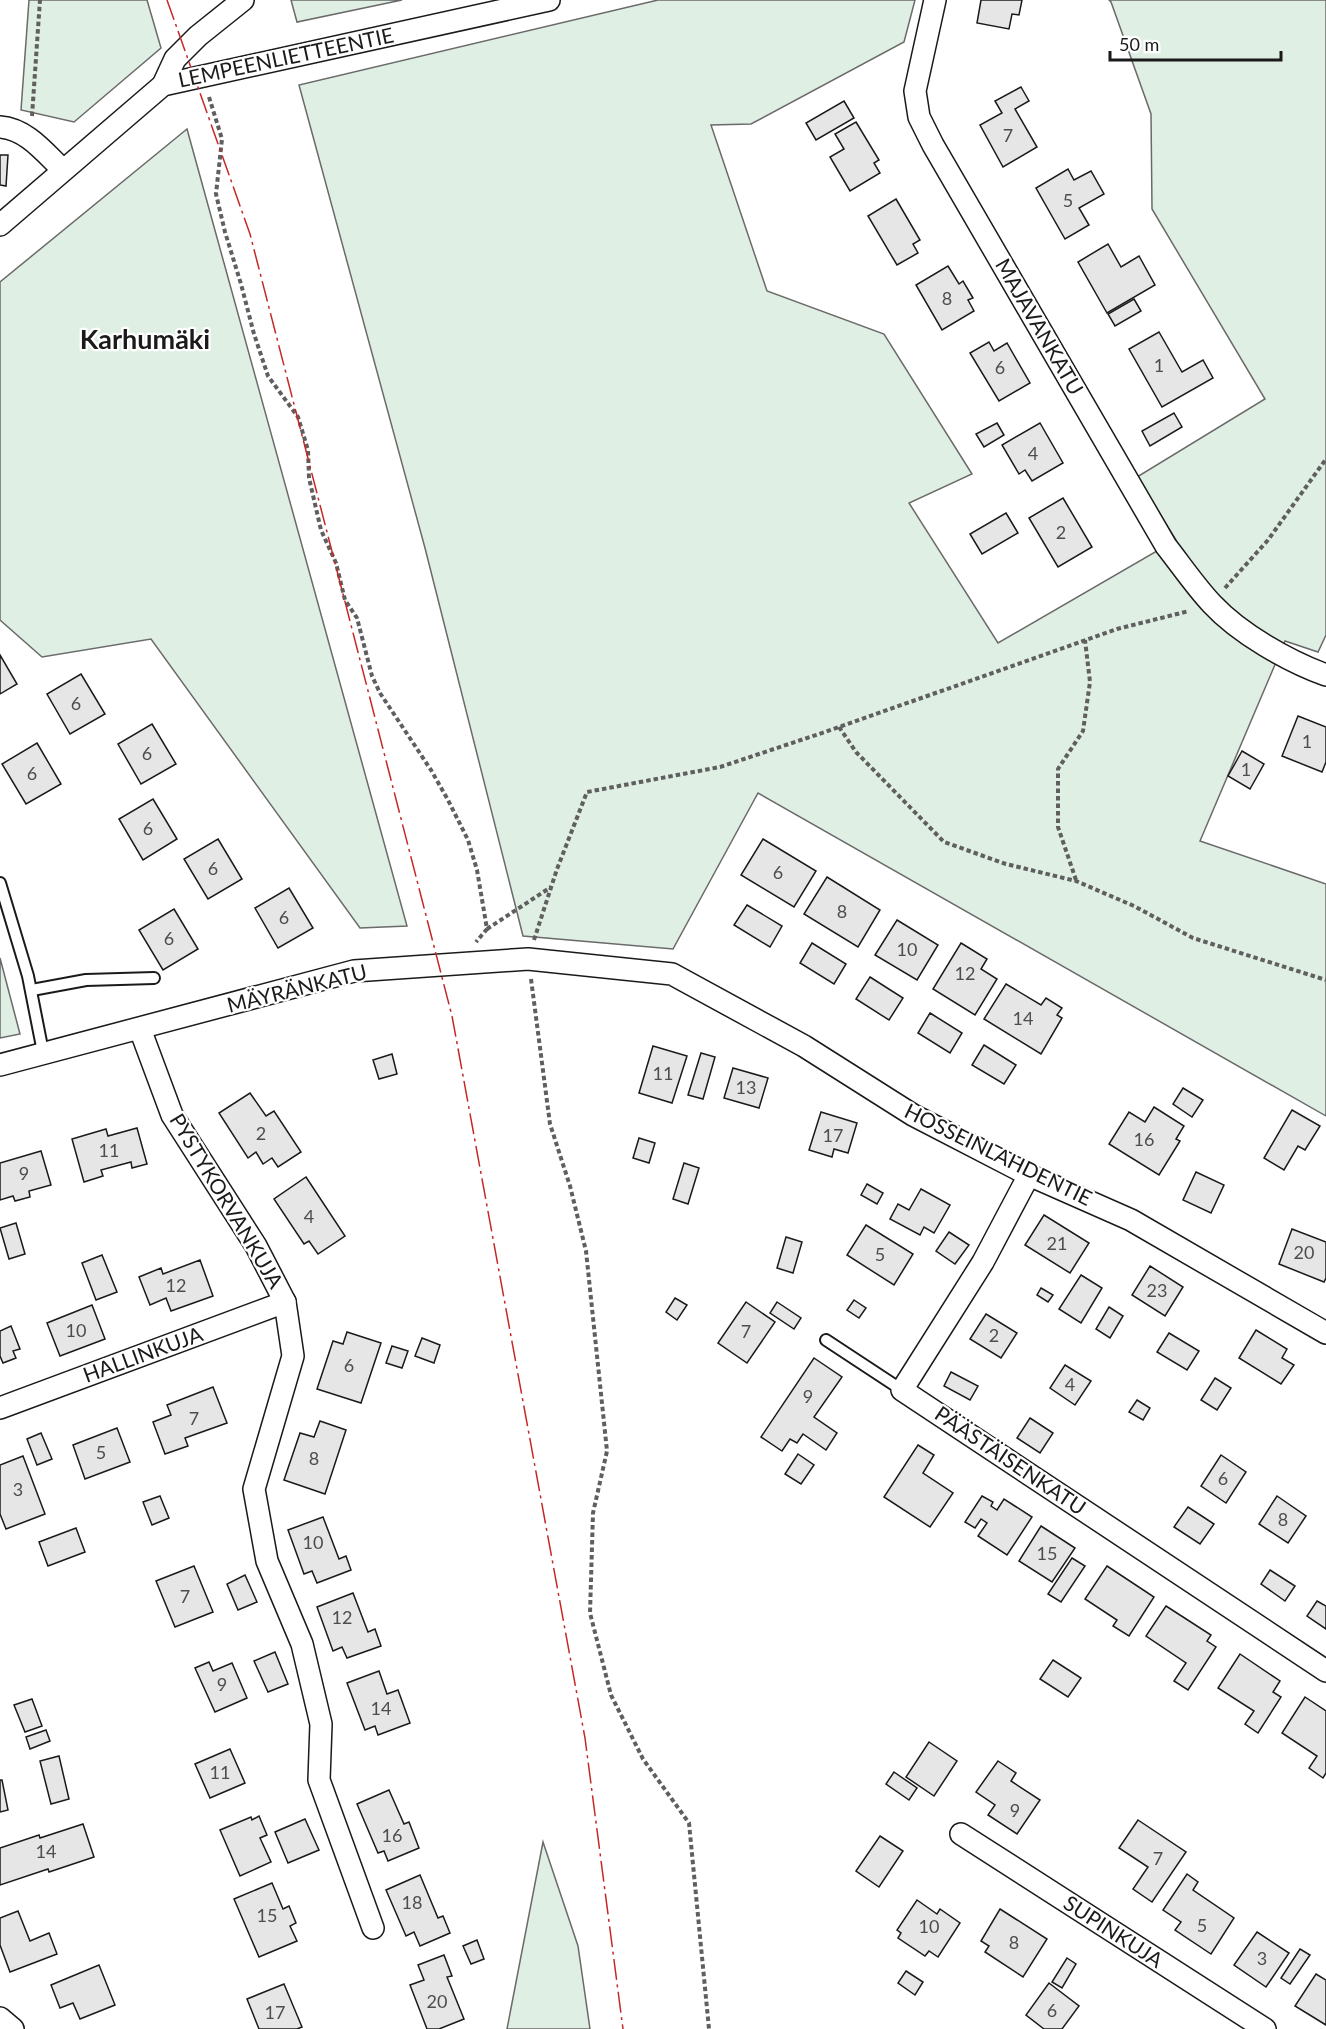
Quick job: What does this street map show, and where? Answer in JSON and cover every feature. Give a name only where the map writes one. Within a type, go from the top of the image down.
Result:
[{"type":"street","points":[[163,85],[175,59],[198,36],[243,0]]},
{"type":"street","name":"LEMPEENLIETTEENTIE","points":[[0,225],[163,85],[549,0]]},
{"type":"street","name":"MAJAVANKATU","points":[[935,0],[915,91],[919,117],[933,145],[1166,546],[1211,604],[1236,627],[1303,667],[1326,675]]},
{"type":"street","points":[[0,127],[30,138],[63,170]]},
{"type":"street","name":"MÄYRÄNKATU","points":[[0,1065],[354,971],[528,959],[672,974]]},
{"type":"street","name":"HOSSEINLAHDENTIE","points":[[672,974],[804,1046],[913,1115],[1029,1175],[1131,1220],[1326,1333]]},
{"type":"street","name":"PYSTYKORVANKUJA","points":[[140,1029],[172,1115],[256,1246],[285,1302],[293,1356],[255,1489],[267,1560],[302,1644],[321,1724],[319,1780],[373,1928]]},
{"type":"street","points":[[902,1390],[983,1262],[1029,1175]]},
{"type":"street","name":"HALLINKUJA","points":[[0,1408],[285,1302]]},
{"type":"street","name":"PÄÄSTÄISENKATU","points":[[902,1390],[1326,1671]]},
{"type":"street","name":"SUPINKUJA","points":[[961,1834],[1265,2029]]},
{"type":"street","points":[[0,2018],[13,2029]]},
{"type":"lane","points":[[0,883],[32,990],[43,1052]]},
{"type":"lane","points":[[32,990],[86,980],[154,978]]},
{"type":"lane","points":[[826,1340],[902,1390]]},
{"type":"path","points":[[30,138],[40,0]]},
{"type":"path","points":[[201,76],[222,139],[216,194],[268,376],[298,417],[308,450],[309,478],[321,530],[336,563],[345,600],[357,618],[372,676],[380,693],[431,770],[468,840],[477,870],[487,929]]},
{"type":"path","points":[[709,2029],[689,1823],[643,1759],[611,1695],[590,1613],[593,1513],[607,1451],[606,1439],[586,1251],[570,1186],[550,1124],[528,959],[551,887],[587,792],[720,767],[839,728],[1117,629],[1162,619],[1211,604],[1268,540],[1326,459]]},
{"type":"path","points":[[1076,881],[1058,827],[1058,769],[1083,731],[1090,682],[1085,640]]},
{"type":"path","points":[[839,728],[855,752],[944,842],[1006,864],[1076,881],[1134,906],[1193,938],[1326,980]]},
{"type":"path","points":[[462,964],[487,929],[551,887]]},
{"type":"green space","points":[[29,0],[147,0],[161,48],[74,122],[21,110]]},
{"type":"green space","points":[[291,0],[402,0],[297,22]]},
{"type":"green space","points":[[658,0],[915,0],[904,42],[751,124],[711,125],[767,291],[884,334],[972,474],[909,503],[998,643],[1176,540],[1137,477],[1265,399],[1152,209],[1151,114],[1109,0],[1326,0],[1326,635],[1318,652],[1285,641],[1200,841],[1326,884],[1326,1116],[758,793],[673,949],[523,936],[425,548],[299,85]]},
{"type":"green space","points":[[187,129],[407,926],[360,928],[151,639],[42,657],[0,620],[0,282]]},
{"type":"green space","points":[[0,958],[20,1034],[0,1038]]},
{"type":"green space","points":[[543,1842],[578,1946],[590,2029],[507,2029]]},
{"type":"building","points":[[981,0],[1022,0],[1019,15],[1012,14],[1009,29],[977,23]]},
{"type":"building","points":[[1021,87],[1029,101],[1015,109],[1037,147],[1003,167],[980,125],[1002,113],[995,101]]},
{"type":"building","points":[[844,101],[854,118],[816,140],[806,123]]},
{"type":"building","points":[[856,122],[879,160],[874,163],[880,173],[850,191],[830,157],[844,149],[835,134]]},
{"type":"building","points":[[0,155],[8,155],[6,186],[0,185]]},
{"type":"building","points":[[1068,169],[1074,180],[1091,171],[1104,194],[1079,208],[1089,225],[1065,239],[1036,188]]},
{"type":"building","points":[[896,199],[920,240],[913,244],[918,253],[897,265],[868,216]]},
{"type":"building","points":[[1108,244],[1121,267],[1139,256],[1155,285],[1107,313],[1078,262]]},
{"type":"building","points":[[948,266],[959,284],[963,281],[973,298],[968,300],[974,311],[942,330],[916,285]]},
{"type":"building","points":[[1134,299],[1141,311],[1115,326],[1108,314]]},
{"type":"building","points":[[1159,332],[1182,372],[1203,360],[1213,378],[1162,407],[1129,349]]},
{"type":"building","points":[[989,342],[994,351],[1007,343],[1030,383],[999,401],[970,353]]},
{"type":"building","points":[[1174,413],[1182,427],[1150,446],[1142,431]]},
{"type":"building","points":[[997,423],[1004,435],[984,447],[976,434]]},
{"type":"building","points":[[1040,423],[1063,463],[1032,481],[1025,470],[1019,474],[1002,445]]},
{"type":"building","points":[[1063,498],[1092,547],[1058,567],[1029,518]]},
{"type":"building","points":[[1006,513],[1018,533],[982,554],[970,534]]},
{"type":"building","points":[[0,655],[17,684],[0,694]]},
{"type":"building","points":[[81,674],[105,714],[70,734],[47,694]]},
{"type":"building","points":[[1298,716],[1326,727],[1326,762],[1322,772],[1282,756]]},
{"type":"building","points":[[152,724],[176,764],[141,784],[118,744]]},
{"type":"building","points":[[37,743],[61,784],[26,804],[2,764]]},
{"type":"building","points":[[1242,751],[1264,764],[1250,789],[1228,776]]},
{"type":"building","points":[[153,799],[177,839],[143,860],[119,819]]},
{"type":"building","points":[[218,839],[242,879],[208,899],[184,859]]},
{"type":"building","points":[[763,839],[816,871],[794,907],[741,875]]},
{"type":"building","points":[[827,877],[880,910],[858,947],[804,914]]},
{"type":"building","points":[[289,888],[313,928],[278,948],[255,908]]},
{"type":"building","points":[[747,905],[782,926],[770,947],[734,925]]},
{"type":"building","points":[[174,909],[198,949],[163,970],[139,930]]},
{"type":"building","points":[[897,920],[938,945],[917,980],[875,955]]},
{"type":"building","points":[[812,943],[846,964],[834,984],[800,963]]},
{"type":"building","points":[[961,943],[987,959],[981,969],[997,979],[975,1015],[933,989]]},
{"type":"building","points":[[870,977],[903,998],[889,1020],[856,999]]},
{"type":"building","points":[[1006,984],[1041,1005],[1046,998],[1062,1008],[1057,1015],[1062,1018],[1041,1054],[984,1019]]},
{"type":"building","points":[[930,1013],[962,1033],[950,1053],[918,1033]]},
{"type":"building","points":[[984,1045],[1016,1065],[1004,1084],[972,1065]]},
{"type":"building","points":[[653,1046],[687,1056],[672,1103],[639,1093]]},
{"type":"building","points":[[701,1053],[715,1057],[703,1099],[688,1095]]},
{"type":"building","points":[[392,1054],[397,1074],[379,1079],[373,1060]]},
{"type":"building","points":[[733,1068],[768,1078],[759,1108],[724,1098]]},
{"type":"building","points":[[1183,1088],[1203,1100],[1192,1117],[1173,1104]]},
{"type":"building","points":[[250,1093],[266,1116],[274,1111],[301,1152],[278,1167],[272,1158],[263,1164],[256,1152],[248,1158],[219,1113]]},
{"type":"building","points":[[1154,1107],[1184,1126],[1176,1139],[1180,1141],[1159,1175],[1109,1144],[1129,1112],[1145,1122]]},
{"type":"building","points":[[1292,1110],[1320,1126],[1305,1150],[1298,1146],[1284,1170],[1264,1158]]},
{"type":"building","points":[[821,1112],[857,1123],[848,1153],[834,1149],[832,1157],[809,1150]]},
{"type":"building","points":[[137,1128],[147,1164],[132,1168],[131,1162],[101,1170],[103,1176],[84,1182],[72,1139],[106,1129],[108,1136]]},
{"type":"building","points":[[639,1138],[655,1143],[649,1163],[633,1158]]},
{"type":"building","points":[[41,1151],[51,1185],[29,1191],[30,1197],[15,1201],[13,1196],[0,1200],[0,1163]]},
{"type":"building","points":[[684,1163],[699,1168],[688,1204],[673,1199]]},
{"type":"building","points":[[1196,1172],[1224,1185],[1211,1213],[1183,1200]]},
{"type":"building","points":[[306,1177],[345,1236],[318,1254],[309,1241],[304,1244],[274,1199]]},
{"type":"building","points":[[867,1184],[883,1193],[877,1204],[861,1195]]},
{"type":"building","points":[[921,1189],[950,1205],[934,1233],[924,1227],[920,1235],[890,1219],[898,1204],[909,1210]]},
{"type":"building","points":[[1044,1215],[1089,1243],[1070,1273],[1025,1245]]},
{"type":"building","points":[[16,1223],[25,1254],[9,1259],[0,1228]]},
{"type":"building","points":[[866,1225],[913,1254],[894,1285],[847,1255]]},
{"type":"building","points":[[1292,1229],[1326,1242],[1324,1282],[1279,1264]]},
{"type":"building","points":[[949,1232],[969,1245],[955,1264],[936,1251]]},
{"type":"building","points":[[786,1237],[802,1242],[793,1273],[777,1268]]},
{"type":"building","points":[[102,1255],[117,1292],[96,1300],[82,1263]]},
{"type":"building","points":[[200,1260],[213,1296],[171,1311],[166,1298],[150,1305],[139,1277],[161,1268],[163,1274]]},
{"type":"building","points":[[1150,1266],[1183,1287],[1165,1316],[1132,1295]]},
{"type":"building","points":[[1081,1275],[1102,1288],[1081,1323],[1059,1309]]},
{"type":"building","points":[[1041,1288],[1053,1295],[1048,1302],[1037,1295]]},
{"type":"building","points":[[675,1298],[687,1305],[677,1320],[666,1312]]},
{"type":"building","points":[[854,1300],[866,1308],[859,1318],[847,1310]]},
{"type":"building","points":[[746,1302],[775,1322],[747,1363],[718,1343]]},
{"type":"building","points":[[777,1302],[801,1318],[794,1329],[770,1313]]},
{"type":"building","points":[[92,1305],[105,1339],[60,1356],[47,1323]]},
{"type":"building","points":[[1109,1307],[1123,1316],[1110,1338],[1096,1329]]},
{"type":"building","points":[[986,1314],[1017,1333],[1001,1358],[970,1339]]},
{"type":"building","points":[[11,1326],[20,1349],[13,1351],[16,1358],[3,1363],[0,1356],[0,1331]]},
{"type":"building","points":[[1256,1330],[1287,1349],[1282,1358],[1294,1365],[1281,1384],[1239,1358]]},
{"type":"building","points":[[347,1332],[381,1343],[361,1403],[317,1389],[333,1341],[343,1344]]},
{"type":"building","points":[[1169,1333],[1199,1351],[1187,1370],[1157,1352]]},
{"type":"building","points":[[422,1338],[440,1345],[434,1363],[415,1356]]},
{"type":"building","points":[[392,1346],[408,1351],[402,1368],[386,1363]]},
{"type":"building","points":[[814,1358],[842,1377],[814,1417],[837,1433],[826,1450],[803,1434],[797,1443],[790,1439],[782,1451],[761,1437]]},
{"type":"building","points":[[1065,1365],[1091,1381],[1075,1405],[1050,1388]]},
{"type":"building","points":[[951,1372],[978,1386],[970,1400],[944,1386]]},
{"type":"building","points":[[1215,1378],[1231,1388],[1217,1410],[1201,1400]]},
{"type":"building","points":[[213,1387],[227,1423],[185,1438],[188,1446],[165,1454],[153,1422],[171,1415],[167,1405]]},
{"type":"building","points":[[1137,1400],[1150,1408],[1143,1420],[1129,1412]]},
{"type":"building","points":[[1030,1418],[1053,1433],[1040,1453],[1017,1438]]},
{"type":"building","points":[[320,1421],[346,1430],[325,1494],[284,1480],[300,1433],[314,1437]]},
{"type":"building","points":[[117,1428],[130,1462],[85,1479],[73,1445]]},
{"type":"building","points":[[41,1433],[52,1459],[37,1465],[27,1439]]},
{"type":"building","points":[[918,1445],[934,1455],[923,1473],[953,1493],[930,1527],[884,1497]]},
{"type":"building","points":[[798,1454],[814,1465],[801,1484],[785,1474]]},
{"type":"building","points":[[1221,1455],[1246,1472],[1226,1503],[1201,1486]]},
{"type":"building","points":[[23,1456],[45,1514],[6,1529],[0,1514],[0,1465]]},
{"type":"building","points":[[160,1496],[169,1518],[152,1525],[143,1502]]},
{"type":"building","points":[[982,1496],[993,1502],[991,1506],[997,1510],[1004,1499],[1032,1517],[1007,1555],[978,1536],[987,1523],[981,1519],[975,1528],[965,1522]]},
{"type":"building","points":[[1277,1496],[1306,1516],[1288,1543],[1259,1524]]},
{"type":"building","points":[[1188,1507],[1214,1524],[1200,1544],[1174,1527]]},
{"type":"building","points":[[323,1517],[339,1559],[346,1556],[351,1570],[317,1583],[312,1571],[304,1574],[288,1530]]},
{"type":"building","points":[[1041,1526],[1075,1548],[1052,1582],[1019,1561]]},
{"type":"building","points":[[76,1528],[85,1552],[48,1566],[39,1542]]},
{"type":"building","points":[[1072,1558],[1085,1566],[1061,1602],[1048,1594]]},
{"type":"building","points":[[194,1566],[213,1612],[175,1627],[156,1581]]},
{"type":"building","points":[[1107,1566],[1154,1597],[1129,1636],[1113,1626],[1117,1620],[1085,1599]]},
{"type":"building","points":[[1270,1570],[1295,1586],[1285,1601],[1261,1584]]},
{"type":"building","points":[[245,1575],[257,1602],[238,1610],[227,1584]]},
{"type":"building","points":[[353,1593],[368,1632],[375,1629],[381,1646],[347,1658],[342,1647],[333,1651],[317,1607]]},
{"type":"building","points":[[1317,1601],[1326,1606],[1326,1629],[1307,1616]]},
{"type":"building","points":[[1166,1606],[1211,1635],[1207,1641],[1216,1647],[1188,1690],[1174,1681],[1186,1663],[1146,1636]]},
{"type":"building","points":[[275,1652],[288,1684],[268,1692],[254,1661]]},
{"type":"building","points":[[1240,1654],[1280,1681],[1273,1692],[1281,1697],[1258,1733],[1245,1724],[1254,1711],[1218,1688]]},
{"type":"building","points":[[1053,1660],[1081,1678],[1068,1697],[1040,1679]]},
{"type":"building","points":[[209,1662],[213,1671],[232,1663],[247,1698],[215,1712],[195,1668]]},
{"type":"building","points":[[379,1671],[387,1694],[398,1690],[410,1723],[378,1735],[375,1726],[365,1730],[347,1683]]},
{"type":"building","points":[[1305,1697],[1326,1711],[1326,1773],[1323,1778],[1309,1768],[1317,1756],[1282,1733]]},
{"type":"building","points":[[32,1699],[42,1726],[25,1732],[14,1705]]},
{"type":"building","points":[[46,1730],[50,1741],[30,1749],[26,1737]]},
{"type":"building","points":[[929,1742],[957,1761],[934,1796],[906,1777]]},
{"type":"building","points":[[230,1749],[245,1783],[210,1798],[195,1764]]},
{"type":"building","points":[[59,1756],[69,1799],[51,1804],[40,1761]]},
{"type":"building","points":[[998,1761],[1016,1773],[1011,1781],[1040,1800],[1017,1834],[988,1815],[995,1805],[976,1792]]},
{"type":"building","points":[[894,1772],[917,1788],[909,1800],[886,1784]]},
{"type":"building","points":[[0,1780],[2,1780],[8,1810],[0,1812]]},
{"type":"building","points":[[389,1790],[404,1824],[409,1822],[419,1848],[388,1861],[384,1851],[378,1853],[357,1804]]},
{"type":"building","points":[[259,1816],[267,1835],[260,1838],[271,1862],[240,1876],[220,1830]]},
{"type":"building","points":[[305,1819],[319,1850],[288,1863],[275,1832]]},
{"type":"building","points":[[1138,1820],[1186,1852],[1152,1902],[1133,1889],[1148,1867],[1119,1848]]},
{"type":"building","points":[[83,1824],[94,1857],[0,1885],[0,1848]]},
{"type":"building","points":[[880,1836],[903,1851],[879,1887],[856,1871]]},
{"type":"building","points":[[1187,1874],[1198,1882],[1193,1890],[1234,1918],[1211,1954],[1175,1930],[1181,1922],[1163,1910]]},
{"type":"building","points":[[420,1875],[438,1918],[443,1916],[450,1933],[420,1946],[414,1932],[406,1936],[386,1890]]},
{"type":"building","points":[[272,1883],[283,1909],[289,1906],[296,1923],[290,1926],[297,1941],[259,1957],[234,1899]]},
{"type":"building","points":[[917,1900],[937,1914],[940,1909],[960,1923],[938,1957],[929,1951],[925,1956],[898,1938],[901,1933],[897,1930]]},
{"type":"building","points":[[1000,1909],[1047,1939],[1023,1977],[985,1952],[989,1946],[981,1941]]},
{"type":"building","points":[[18,1911],[30,1941],[49,1933],[57,1954],[10,1972],[0,1945],[0,1918]]},
{"type":"building","points":[[1257,1932],[1289,1953],[1266,1987],[1234,1965]]},
{"type":"building","points":[[477,1940],[484,1959],[471,1964],[463,1946]]},
{"type":"building","points":[[1300,1949],[1310,1955],[1290,1984],[1281,1978]]},
{"type":"building","points":[[444,1955],[452,1976],[447,1977],[464,2019],[439,2029],[427,2029],[410,1985],[424,1980],[418,1965]]},
{"type":"building","points":[[1067,1958],[1076,1964],[1062,1988],[1052,1982]]},
{"type":"building","points":[[99,1965],[115,2005],[80,2019],[73,2003],[60,2008],[51,1985]]},
{"type":"building","points":[[906,1971],[923,1982],[915,1995],[898,1983]]},
{"type":"building","points":[[1316,1974],[1326,1980],[1326,2025],[1295,2006]]},
{"type":"building","points":[[1049,1983],[1079,2006],[1062,2029],[1044,2029],[1026,2015]]},
{"type":"building","points":[[284,1984],[302,2027],[259,2029],[247,1999]]},
{"type":"power","points":[[167,0],[250,234],[452,1016],[585,1738],[623,2029]]},
{"type":"district","name":"Karhumäki","points":[[145,340]]}]
